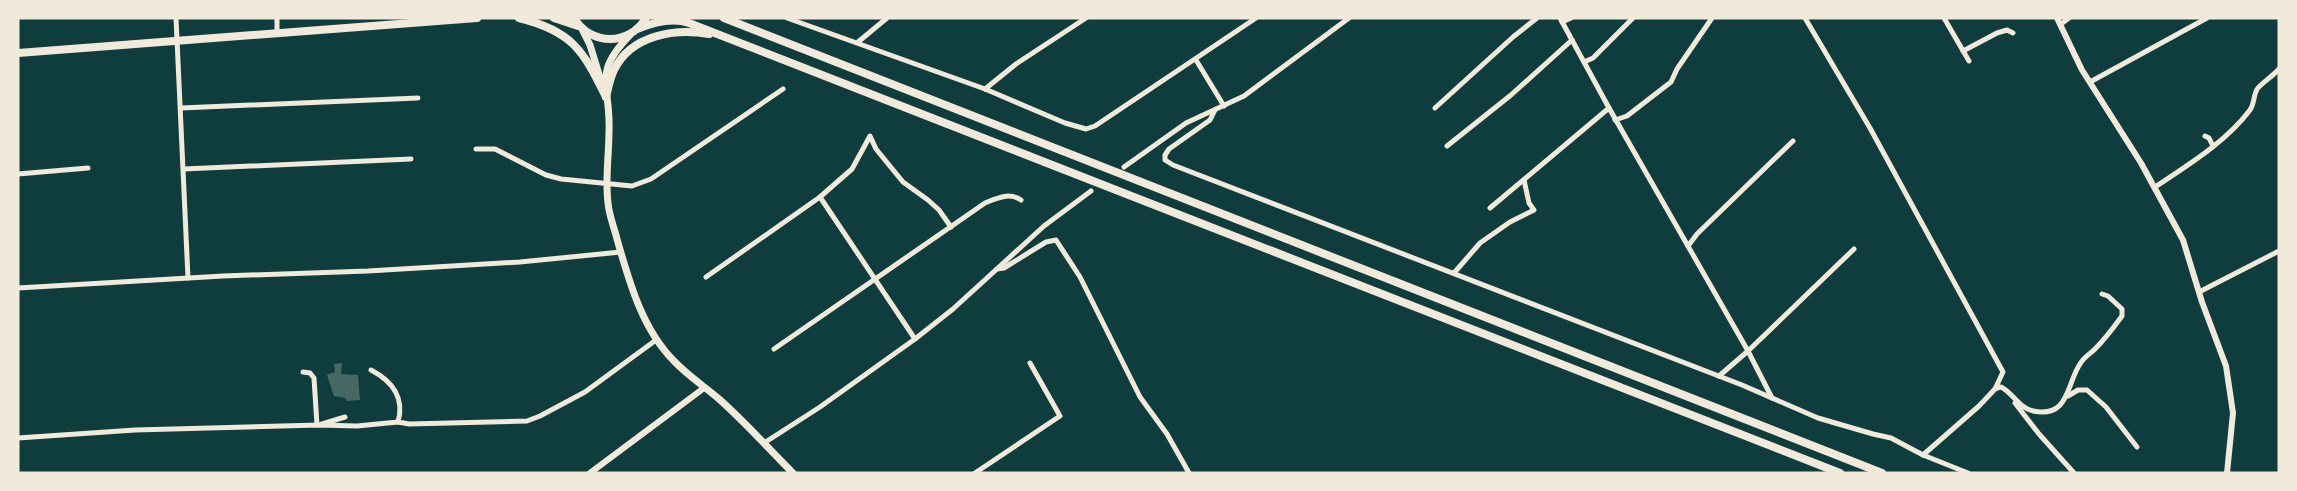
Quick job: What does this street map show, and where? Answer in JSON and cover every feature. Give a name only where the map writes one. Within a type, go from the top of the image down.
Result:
[{"type":"highway","points":[[724,18],[1882,473]]},
{"type":"highway","points":[[634,31],[660,21],[683,21],[1840,473]]},
{"type":"highway","points":[[606,97],[613,71],[617,65],[643,42],[655,36],[677,31],[726,38]]},
{"type":"main road","points":[[18,53],[477,18]]},
{"type":"main road","points":[[519,18],[546,26],[569,40],[589,62],[606,97]]},
{"type":"main road","points":[[554,18],[581,27],[593,36],[602,39],[622,38],[634,31]]},
{"type":"main road","points":[[574,18],[590,45],[606,97]]},
{"type":"main road","points":[[646,18],[616,49],[606,69],[609,128],[606,184],[608,207],[621,252],[642,313],[656,340],[673,361],[717,397],[793,473]]},
{"type":"street","points":[[176,18],[188,278]]},
{"type":"street","points":[[277,18],[277,32]]},
{"type":"street","points":[[787,18],[985,89],[1037,112],[1086,129],[1095,126],[1256,18]]},
{"type":"street","points":[[874,18],[879,24]]},
{"type":"street","points":[[858,42],[887,18]]},
{"type":"street","points":[[985,89],[1016,64],[1086,18]]},
{"type":"street","points":[[1124,167],[1186,123],[1244,96],[1349,18]]},
{"type":"street","points":[[1435,108],[1537,18]]},
{"type":"street","points":[[1571,18],[1561,20],[1748,351],[1772,398]]},
{"type":"street","points":[[1584,62],[1593,58],[1633,18]]},
{"type":"street","points":[[1616,120],[1627,116],[1671,82],[1677,69],[1712,18]]},
{"type":"street","points":[[1805,18],[1870,128],[2003,372],[1995,389],[1979,406],[1923,454]]},
{"type":"street","points":[[1944,18],[1969,61]]},
{"type":"street","points":[[2069,18],[2059,21],[2090,82],[2155,187],[2183,240],[2199,292],[2222,353],[2229,385],[2233,413],[2227,473]]},
{"type":"street","points":[[2090,82],[2207,18]]},
{"type":"street","points":[[1963,51],[1997,33],[2007,30],[2013,33]]},
{"type":"street","points":[[1447,146],[1511,95],[1572,40]]},
{"type":"street","points":[[1196,60],[1224,106]]},
{"type":"street","points":[[2155,187],[2213,146],[2252,109],[2258,88],[2279,69]]},
{"type":"street","points":[[476,149],[495,149],[546,175],[632,186],[651,179],[783,89]]},
{"type":"street","points":[[181,108],[418,98]]},
{"type":"street","points":[[1490,208],[1609,108]]},
{"type":"street","points":[[1215,110],[1210,120],[1169,149],[1165,154],[1165,160],[1183,169],[1719,376],[1818,418],[1892,438],[1968,473]]},
{"type":"street","points":[[706,277],[820,197],[852,169],[870,136],[876,148],[903,182],[933,205],[951,227]]},
{"type":"street","points":[[2205,136],[2213,142],[2213,146]]},
{"type":"street","points":[[1688,246],[1705,226],[1793,141]]},
{"type":"street","points":[[184,169],[411,159]]},
{"type":"street","points":[[18,174],[88,168]]},
{"type":"street","points":[[1454,273],[1480,243],[1510,222],[1534,210],[1528,203],[1524,180]]},
{"type":"street","points":[[764,443],[820,407],[915,339],[953,309],[1044,226],[1091,191]]},
{"type":"street","points":[[774,349],[985,203],[1000,196],[1015,196],[1021,200]]},
{"type":"street","points":[[820,197],[915,339]]},
{"type":"street","points":[[997,269],[1004,268],[1046,242],[1056,240],[1080,277],[1140,397],[1167,434],[1189,473]]},
{"type":"street","points":[[1719,376],[1854,249]]},
{"type":"street","points":[[2199,292],[2279,251]]},
{"type":"street","points":[[18,288],[188,278],[368,272],[520,262],[621,252]]},
{"type":"street","points":[[2067,397],[2070,382],[2080,363],[2095,349],[2122,316],[2122,309],[2108,296],[2102,294]]},
{"type":"street","points":[[18,438],[135,430],[357,426],[398,423],[475,424],[527,421],[585,392],[656,340]]},
{"type":"street","points":[[975,473],[1059,416],[1030,363]]},
{"type":"street","points":[[371,370],[389,382],[398,394],[401,412],[398,423]]},
{"type":"street","points":[[303,372],[310,373],[314,378],[319,425]]},
{"type":"street","points":[[1995,389],[2001,387],[2025,408],[2040,412],[2053,410],[2078,390],[2087,390],[2106,407],[2137,447]]},
{"type":"street","points":[[590,473],[704,388]]},
{"type":"street","points":[[2012,396],[2016,405],[2039,434],[2074,473]]},
{"type":"street","points":[[319,425],[345,417]]},
{"type":"building","points":[[342,363],[341,374],[358,375],[360,400],[347,401],[345,398],[334,396],[327,375],[335,372],[334,364]]}]
